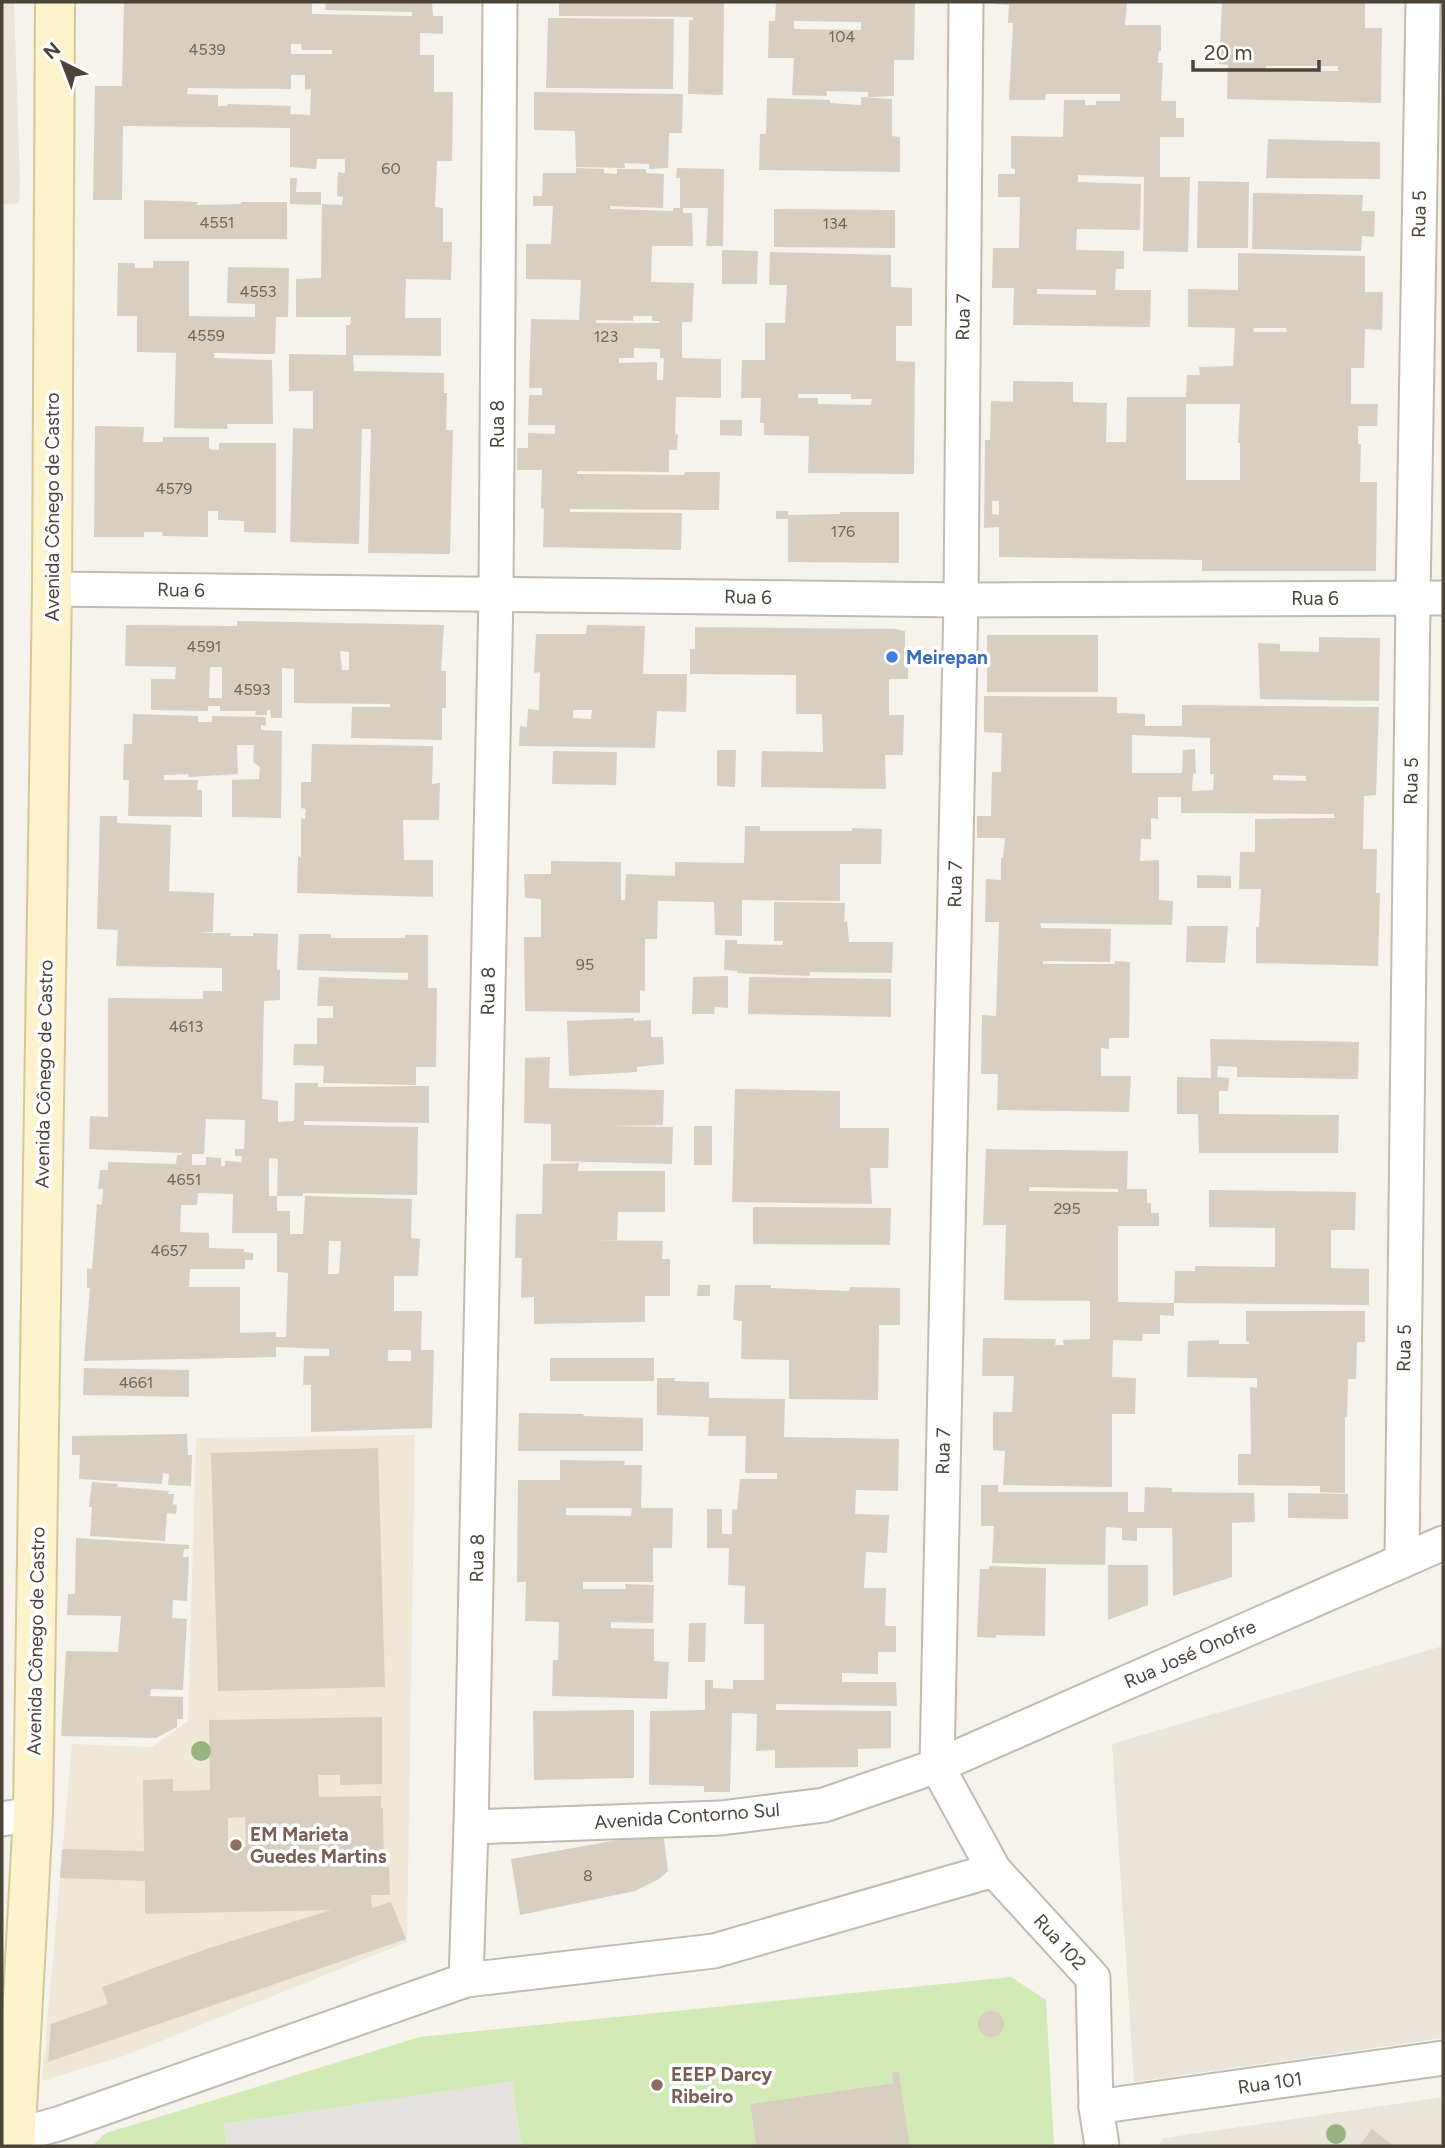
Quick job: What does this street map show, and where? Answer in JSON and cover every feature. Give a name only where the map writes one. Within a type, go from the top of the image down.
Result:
[{"type":"main road","name":"Avenida Cônego de Castro","points":[[15,2141],[18,1816],[52,589],[55,2]]},
{"type":"street","name":"Rua 8","points":[[467,1980],[496,593],[500,2]]},
{"type":"street","name":"Rua 7","points":[[937,1766],[961,600],[966,2]]},
{"type":"street","name":"Rua 5","points":[[1402,1561],[1428,598],[1423,2]]},
{"type":"street","name":"Rua 6","points":[[52,589],[961,600],[1428,598]]},
{"type":"street","name":"Rua José Onofre","points":[[937,1766],[1443,1544]]},
{"type":"street","name":"Avenida Contorno Sul","points":[[471,1827],[720,1818],[824,1805],[937,1766]]},
{"type":"street","name":"Rua 102","points":[[937,1766],[995,1870],[1093,1978],[1097,2107],[1102,2146]]},
{"type":"street","points":[[15,2141],[467,1980],[714,1951],[995,1870]]},
{"type":"street","name":"Rua 101","points":[[1097,2107],[1443,2058]]},
{"type":"shaded area","points":[[2,2],[14,2],[20,181],[19,203],[2,205]]},
{"type":"shaded area","name":"EM Marieta Guedes Martins","points":[[415,1435],[407,1942],[124,2056],[42,2081],[72,1744],[152,1747],[188,1721],[196,1438]]},
{"type":"shaded area","points":[[1443,1646],[1443,2038],[1134,2082],[1112,1744]]},
{"type":"shaded area","points":[[512,2081],[521,2146],[227,2146],[224,2124]]},
{"type":"shaded area","points":[[1443,2097],[1443,2146],[1158,2146],[1164,2138]]},
{"type":"green space","name":"EEEP Darcy Ribeiro","points":[[1011,1977],[1046,2000],[1054,2146],[910,2146],[899,2072],[892,2074],[893,2083],[750,2104],[756,2146],[521,2146],[512,2082],[224,2124],[227,2146],[92,2146],[106,2133],[420,2037]]},
{"type":"building","points":[[124,2],[312,2],[312,14],[412,16],[412,12],[325,10],[326,2],[432,2],[433,16],[443,16],[443,34],[420,33],[420,55],[434,55],[434,92],[453,92],[452,161],[437,161],[435,207],[443,208],[443,242],[452,242],[451,280],[406,279],[405,318],[441,318],[441,356],[353,355],[354,371],[444,373],[444,393],[447,393],[446,430],[453,430],[450,554],[368,553],[371,429],[362,429],[359,544],[290,542],[293,428],[313,429],[313,391],[289,391],[289,354],[346,355],[346,325],[350,325],[351,317],[296,317],[296,279],[321,278],[322,204],[342,205],[343,197],[337,196],[338,172],[345,173],[345,159],[317,159],[316,169],[290,167],[290,128],[123,126],[122,200],[93,200],[95,86],[122,86]],"holes":[[[291,44],[301,44],[302,50],[332,50],[332,54],[291,54]],[[291,75],[305,75],[305,90],[311,89],[310,115],[290,114],[291,106],[218,106],[218,95],[187,94],[188,88],[291,89]]]},
{"type":"building","points":[[559,2],[724,2],[723,95],[688,94],[689,20],[693,20],[693,17],[559,16]]},
{"type":"building","points":[[776,2],[915,2],[914,60],[894,60],[894,96],[868,97],[868,92],[826,91],[827,96],[792,95],[794,58],[768,58],[769,21],[775,21]],"holes":[[[794,21],[861,22],[861,30],[794,29]]]},
{"type":"building","points":[[1127,2],[1125,25],[1161,25],[1158,63],[1163,63],[1161,101],[1176,101],[1176,118],[1184,118],[1184,137],[1160,137],[1160,177],[1190,177],[1188,252],[1143,251],[1144,177],[1078,175],[1078,182],[1141,184],[1140,230],[1077,229],[1076,250],[1124,251],[1124,269],[1116,269],[1115,290],[1151,290],[1150,327],[1013,325],[1014,288],[992,288],[993,248],[1019,248],[1020,197],[998,197],[998,174],[1015,174],[1015,169],[1011,168],[1011,136],[1063,137],[1064,100],[1085,100],[1085,105],[1096,105],[1096,101],[1120,101],[1120,94],[1046,94],[1045,100],[1009,100],[1013,23],[1008,23],[1009,5],[996,4]],"holes":[[[1037,289],[1096,290],[1096,295],[1037,294]]]},
{"type":"building","points":[[1222,2],[1365,2],[1365,28],[1382,28],[1381,103],[1227,99],[1228,65],[1219,64]],"holes":[[[1266,66],[1338,66],[1338,71],[1266,70]]]},
{"type":"building","points":[[548,18],[674,19],[673,89],[546,88]]},
{"type":"building","points":[[534,92],[683,94],[682,133],[669,133],[668,168],[649,169],[649,164],[624,163],[625,168],[576,167],[575,131],[534,130]]},
{"type":"building","points":[[861,97],[892,99],[892,136],[900,137],[900,172],[759,170],[760,134],[766,134],[767,98],[830,100],[830,103],[861,105]]},
{"type":"building","points":[[1268,139],[1380,142],[1380,179],[1266,178]]},
{"type":"building","points":[[576,168],[604,169],[604,173],[617,174],[617,169],[646,169],[646,173],[664,174],[663,208],[610,206],[610,209],[673,211],[673,208],[680,208],[680,178],[676,178],[677,168],[724,169],[723,246],[706,246],[708,208],[683,208],[683,213],[692,213],[693,246],[652,246],[651,282],[694,283],[692,322],[682,322],[682,358],[721,359],[721,398],[676,397],[677,450],[669,450],[669,472],[577,471],[577,474],[684,475],[685,472],[720,472],[719,510],[570,509],[570,512],[682,513],[681,550],[543,547],[542,470],[517,470],[517,448],[528,448],[528,433],[555,434],[555,425],[528,425],[529,395],[542,395],[542,388],[529,388],[531,319],[579,320],[581,280],[526,279],[526,244],[551,244],[553,206],[533,206],[533,196],[542,196],[543,173],[576,173]],"holes":[[[633,316],[652,316],[652,321],[660,323],[596,323],[596,320],[633,321]],[[634,348],[660,349],[660,358],[664,358],[663,380],[657,380],[657,362],[619,363],[619,358],[634,358]]]},
{"type":"building","points":[[290,178],[297,178],[296,192],[321,192],[321,205],[290,204]]},
{"type":"building","points":[[1198,181],[1249,182],[1248,248],[1197,248]]},
{"type":"building","points":[[1253,193],[1363,195],[1362,211],[1375,211],[1374,237],[1362,236],[1361,251],[1252,249]]},
{"type":"building","points":[[144,200],[198,202],[197,205],[287,202],[287,239],[144,239]]},
{"type":"building","points":[[774,209],[895,210],[895,248],[774,247]]},
{"type":"building","points":[[722,250],[758,251],[757,284],[722,284]]},
{"type":"building","points":[[770,252],[891,255],[891,287],[912,288],[912,326],[896,326],[896,361],[915,362],[914,474],[808,473],[809,436],[764,435],[764,423],[760,423],[761,398],[741,398],[742,360],[765,360],[765,323],[785,323],[787,285],[769,285]],"holes":[[[798,394],[851,394],[851,399],[872,399],[871,405],[818,404],[818,398],[798,398]]]},
{"type":"building","points":[[1238,253],[1365,256],[1365,292],[1383,292],[1382,330],[1365,329],[1364,368],[1351,368],[1351,404],[1378,404],[1377,426],[1358,426],[1358,444],[1361,444],[1360,482],[1377,482],[1376,571],[1202,571],[1202,560],[999,557],[999,527],[984,528],[985,440],[990,440],[991,401],[1013,402],[1013,381],[1073,382],[1073,402],[1107,403],[1106,442],[1126,442],[1127,397],[1186,397],[1187,375],[1200,375],[1199,367],[1233,366],[1235,328],[1188,327],[1188,289],[1238,290]],"holes":[[[1253,328],[1286,328],[1287,332],[1254,332]],[[1186,404],[1240,404],[1240,480],[1186,480]],[[992,501],[999,501],[999,515],[992,514]]]},
{"type":"building","points":[[153,261],[189,261],[189,316],[255,317],[255,304],[227,303],[228,267],[289,268],[288,317],[276,317],[275,354],[214,353],[214,358],[272,360],[273,424],[227,424],[228,429],[174,428],[176,353],[137,352],[137,316],[117,316],[118,263],[135,263],[135,268],[153,268]]},
{"type":"building","points":[[720,420],[742,420],[742,436],[720,435]]},
{"type":"building","points":[[95,426],[144,427],[143,442],[163,442],[163,437],[209,437],[209,449],[219,450],[219,443],[276,443],[276,533],[244,532],[244,521],[218,520],[218,511],[208,511],[208,537],[163,536],[162,532],[144,532],[144,537],[94,537]]},
{"type":"building","points":[[776,511],[788,511],[788,515],[899,512],[899,563],[788,562],[788,519],[776,519]]},
{"type":"building","points":[[237,621],[444,625],[441,671],[446,671],[446,708],[442,708],[442,740],[351,738],[352,707],[390,707],[390,704],[294,703],[294,669],[282,668],[282,718],[271,718],[270,710],[267,710],[267,715],[255,715],[256,711],[220,711],[220,706],[208,706],[208,711],[151,710],[151,679],[175,679],[176,667],[125,666],[126,625],[237,626]],"holes":[[[340,651],[349,652],[349,670],[342,670]],[[210,667],[222,667],[222,698],[209,698]]]},
{"type":"building","points":[[587,625],[645,626],[643,674],[687,674],[686,712],[657,711],[655,748],[519,746],[520,726],[527,727],[528,709],[539,710],[540,672],[534,673],[536,634],[586,634]],"holes":[[[573,710],[592,710],[591,719],[573,718]]]},
{"type":"building","points":[[695,627],[905,631],[908,679],[889,679],[889,715],[904,715],[903,755],[885,755],[886,789],[761,787],[762,751],[823,752],[822,714],[796,714],[796,675],[690,674],[690,649],[695,649]]},
{"type":"building","points":[[987,635],[1098,635],[1098,692],[987,692]]},
{"type":"building","points":[[1319,637],[1380,638],[1379,701],[1260,699],[1258,643],[1280,644],[1280,651],[1319,652]]},
{"type":"building","points":[[984,696],[1117,697],[1117,713],[1145,714],[1145,726],[1182,726],[1182,705],[1379,707],[1376,795],[1364,796],[1363,849],[1377,849],[1376,893],[1380,893],[1378,966],[1256,963],[1256,927],[1259,927],[1261,889],[1239,889],[1240,852],[1255,852],[1255,819],[1335,818],[1334,814],[1181,813],[1181,797],[1158,797],[1158,819],[1151,818],[1151,839],[1141,839],[1140,861],[1159,860],[1159,900],[1173,901],[1172,925],[1040,923],[1041,928],[1111,929],[1110,962],[1043,961],[1043,964],[1130,962],[1129,1038],[1109,1038],[1109,1049],[1101,1048],[1101,1076],[1131,1076],[1129,1112],[997,1110],[998,1074],[981,1074],[982,1015],[996,1016],[999,922],[985,922],[986,879],[1001,880],[1005,838],[977,838],[977,816],[991,816],[992,772],[1001,772],[1002,733],[984,732]],"holes":[[[1132,735],[1210,738],[1213,790],[1192,791],[1193,773],[1196,774],[1195,749],[1183,750],[1182,773],[1132,773]],[[1273,775],[1306,776],[1306,781],[1273,780]]]},
{"type":"building","points":[[133,714],[198,716],[198,722],[212,722],[212,716],[266,717],[266,726],[261,725],[261,730],[282,731],[281,818],[232,817],[232,780],[259,779],[260,767],[253,762],[254,745],[237,745],[238,774],[189,777],[188,774],[164,775],[164,780],[198,780],[197,790],[202,790],[202,817],[128,816],[129,780],[123,780],[124,744],[132,744]]},
{"type":"building","points":[[312,744],[433,746],[432,784],[440,783],[439,820],[403,820],[404,860],[433,860],[433,897],[297,893],[301,818],[305,819],[306,809],[301,808],[301,782],[311,782]]},
{"type":"building","points":[[717,750],[736,750],[735,787],[717,786]]},
{"type":"building","points":[[553,751],[617,752],[616,785],[552,784]]},
{"type":"building","points":[[100,816],[117,816],[117,823],[171,825],[169,891],[214,893],[213,932],[197,933],[231,933],[230,936],[278,934],[280,1000],[264,1001],[262,1099],[278,1101],[278,1122],[294,1121],[295,1083],[318,1083],[318,1087],[429,1086],[429,1123],[304,1121],[304,1125],[418,1127],[417,1195],[303,1193],[303,1196],[277,1196],[277,1211],[290,1211],[290,1234],[303,1234],[305,1196],[412,1199],[411,1238],[420,1239],[418,1276],[394,1276],[394,1311],[422,1311],[421,1350],[434,1350],[432,1428],[311,1432],[311,1385],[303,1385],[304,1356],[329,1356],[329,1349],[276,1347],[276,1357],[84,1361],[90,1288],[87,1288],[87,1268],[92,1269],[97,1204],[102,1205],[103,1189],[98,1189],[100,1170],[108,1170],[108,1162],[176,1164],[177,1155],[182,1155],[89,1149],[90,1116],[108,1117],[108,998],[203,999],[203,991],[222,991],[222,968],[116,966],[118,930],[97,929]],"holes":[[[206,1119],[245,1120],[244,1149],[235,1149],[235,1156],[242,1156],[241,1162],[225,1161],[225,1166],[221,1166],[221,1158],[206,1157],[206,1165],[192,1165],[192,1154],[204,1154]],[[269,1158],[278,1159],[277,1196],[269,1196]],[[198,1193],[233,1194],[232,1233],[277,1233],[277,1272],[288,1273],[286,1337],[276,1337],[276,1332],[240,1333],[240,1287],[189,1287],[190,1269],[245,1269],[245,1260],[253,1260],[253,1253],[244,1252],[244,1249],[209,1248],[209,1233],[180,1232],[181,1205],[197,1205]],[[329,1241],[341,1241],[339,1274],[328,1274]],[[388,1350],[411,1350],[411,1361],[388,1361]]]},
{"type":"building","points":[[745,826],[760,826],[760,831],[882,829],[881,864],[840,864],[840,901],[742,900],[742,936],[715,935],[714,902],[658,901],[657,939],[645,939],[645,991],[640,990],[640,1013],[525,1011],[524,937],[541,937],[541,899],[525,898],[524,874],[551,874],[551,861],[621,862],[621,900],[625,900],[626,874],[675,876],[675,862],[744,863]]},
{"type":"building","points":[[1197,875],[1231,876],[1231,888],[1197,888]]},
{"type":"building","points":[[774,902],[845,903],[844,922],[847,921],[849,942],[893,942],[892,973],[810,972],[809,976],[724,970],[725,940],[737,940],[737,944],[783,945],[783,941],[774,941]]},
{"type":"building","points":[[1187,926],[1228,926],[1225,963],[1186,962]]},
{"type":"building","points":[[299,934],[331,934],[331,938],[405,938],[405,935],[428,935],[428,988],[437,988],[436,1067],[416,1067],[416,1085],[323,1083],[324,1066],[293,1065],[294,1044],[317,1044],[317,1018],[333,1018],[333,1006],[317,1006],[319,977],[408,980],[408,973],[297,970]]},
{"type":"building","points":[[728,976],[728,1008],[715,1007],[714,1014],[692,1014],[693,977]]},
{"type":"building","points":[[749,977],[891,979],[891,1017],[748,1014]]},
{"type":"building","points":[[634,1018],[634,1021],[651,1020],[651,1037],[663,1037],[664,1064],[637,1067],[637,1072],[569,1076],[567,1021]]},
{"type":"building","points":[[1210,1039],[1359,1042],[1358,1079],[1237,1077],[1237,1067],[1218,1066],[1217,1077],[1229,1078],[1228,1091],[1219,1091],[1219,1114],[1339,1115],[1338,1153],[1199,1153],[1198,1114],[1177,1114],[1177,1077],[1211,1078]]},
{"type":"building","points":[[550,1057],[549,1088],[664,1090],[663,1125],[610,1126],[673,1127],[672,1164],[551,1161],[551,1124],[524,1123],[525,1058]]},
{"type":"building","points":[[735,1089],[840,1091],[840,1128],[889,1128],[888,1168],[870,1168],[872,1204],[732,1202]]},
{"type":"building","points":[[694,1126],[712,1126],[712,1165],[694,1165]]},
{"type":"building","points":[[986,1149],[1128,1151],[1127,1189],[1147,1189],[1147,1203],[1151,1203],[1151,1213],[1159,1213],[1159,1226],[1118,1226],[1118,1302],[1174,1303],[1174,1316],[1160,1315],[1160,1334],[1143,1334],[1142,1341],[1113,1340],[1112,1377],[1136,1378],[1135,1414],[1112,1414],[1112,1487],[1003,1485],[1005,1451],[993,1450],[993,1412],[1012,1412],[1014,1376],[982,1376],[983,1338],[1056,1339],[1055,1345],[1064,1345],[1063,1340],[1090,1339],[1090,1301],[1004,1300],[1006,1225],[983,1225]],"holes":[[[1029,1187],[1118,1189],[1118,1192],[1029,1191]]]},
{"type":"building","points":[[579,1163],[578,1171],[665,1171],[665,1212],[618,1212],[617,1240],[590,1240],[663,1241],[662,1259],[670,1259],[670,1296],[645,1296],[645,1322],[534,1324],[534,1297],[521,1298],[522,1258],[515,1258],[516,1214],[542,1214],[543,1164]]},
{"type":"building","points":[[1209,1190],[1356,1192],[1355,1230],[1331,1230],[1331,1268],[1369,1269],[1369,1305],[1174,1303],[1175,1271],[1195,1271],[1195,1266],[1275,1267],[1275,1228],[1209,1227]]},
{"type":"building","points":[[753,1207],[891,1208],[890,1245],[753,1244]]},
{"type":"building","points":[[698,1285],[710,1285],[710,1296],[697,1296]]},
{"type":"building","points":[[735,1285],[849,1291],[850,1287],[900,1288],[900,1325],[879,1325],[878,1400],[789,1399],[789,1360],[741,1359],[742,1321],[733,1320]]},
{"type":"building","points":[[1246,1311],[1365,1311],[1365,1342],[1357,1342],[1356,1379],[1348,1379],[1345,1493],[1320,1492],[1320,1486],[1238,1485],[1238,1454],[1251,1454],[1250,1387],[1257,1388],[1257,1378],[1187,1377],[1188,1341],[1219,1340],[1219,1344],[1249,1344],[1246,1341]]},
{"type":"building","points":[[550,1358],[654,1358],[654,1381],[550,1381]]},
{"type":"building","points":[[84,1368],[189,1370],[189,1397],[83,1395]]},
{"type":"building","points":[[657,1378],[709,1382],[709,1398],[785,1399],[784,1437],[899,1439],[898,1491],[856,1490],[855,1514],[889,1515],[887,1553],[866,1552],[864,1588],[886,1588],[885,1626],[896,1626],[896,1652],[878,1652],[878,1674],[842,1673],[842,1682],[896,1682],[897,1706],[776,1704],[776,1710],[891,1711],[891,1748],[858,1749],[858,1767],[775,1768],[775,1750],[756,1751],[757,1714],[732,1713],[730,1792],[704,1792],[704,1786],[649,1785],[650,1711],[705,1710],[705,1680],[713,1680],[713,1688],[733,1689],[733,1680],[764,1680],[764,1624],[744,1624],[745,1586],[728,1585],[729,1548],[707,1548],[707,1509],[722,1509],[722,1534],[732,1534],[732,1509],[737,1510],[740,1479],[777,1479],[777,1473],[745,1473],[746,1436],[708,1436],[709,1417],[657,1415]]},
{"type":"building","points":[[519,1413],[643,1418],[643,1451],[518,1451]]},
{"type":"building","points":[[187,1434],[188,1455],[192,1455],[191,1486],[168,1485],[169,1474],[163,1473],[162,1484],[79,1479],[80,1455],[72,1455],[72,1436]]},
{"type":"building","points":[[378,1448],[385,1687],[218,1691],[211,1453]]},
{"type":"building","points":[[560,1460],[625,1461],[624,1465],[642,1465],[641,1508],[673,1508],[672,1548],[653,1548],[653,1582],[583,1582],[583,1589],[626,1589],[625,1584],[654,1585],[653,1623],[611,1622],[611,1628],[654,1629],[654,1661],[669,1662],[667,1699],[552,1696],[553,1660],[558,1660],[559,1622],[525,1621],[526,1582],[517,1582],[518,1480],[560,1480]],"holes":[[[566,1508],[632,1508],[631,1516],[566,1515]]]},
{"type":"building","points":[[92,1482],[169,1491],[168,1494],[174,1494],[176,1514],[167,1513],[165,1541],[90,1536]]},
{"type":"building","points":[[981,1485],[998,1485],[998,1492],[1128,1492],[1128,1512],[1144,1512],[1145,1487],[1172,1488],[1172,1492],[1254,1493],[1255,1522],[1232,1523],[1232,1577],[1173,1596],[1172,1511],[1172,1528],[1137,1528],[1137,1541],[1122,1540],[1122,1528],[1106,1527],[1105,1565],[992,1563],[994,1526],[981,1526]]},
{"type":"building","points":[[1288,1493],[1348,1494],[1348,1519],[1288,1518]]},
{"type":"building","points":[[76,1538],[189,1545],[189,1549],[184,1549],[183,1557],[189,1557],[187,1601],[173,1600],[172,1618],[187,1619],[183,1690],[151,1689],[150,1696],[183,1697],[183,1719],[177,1719],[177,1727],[156,1738],[61,1736],[66,1651],[118,1652],[121,1616],[67,1615],[68,1594],[75,1594]]},
{"type":"building","points":[[1108,1565],[1148,1565],[1148,1605],[1108,1620]]},
{"type":"building","points":[[989,1566],[1046,1568],[1045,1636],[977,1637],[980,1569],[989,1569]]},
{"type":"building","points":[[689,1623],[706,1623],[705,1662],[688,1662]]},
{"type":"building","points":[[634,1710],[634,1778],[534,1780],[533,1711]]},
{"type":"building","points":[[382,1717],[382,1784],[340,1785],[340,1775],[318,1775],[319,1797],[381,1796],[384,1867],[389,1867],[390,1895],[371,1895],[372,1908],[391,1902],[406,1939],[48,2062],[51,2024],[108,2004],[102,1987],[209,1948],[331,1910],[145,1914],[145,1881],[60,1878],[62,1849],[144,1851],[143,1780],[173,1779],[173,1791],[210,1790],[209,1720]],"holes":[[[245,1817],[246,1847],[228,1847],[228,1818]]]},
{"type":"building","points":[[663,1832],[668,1871],[659,1879],[635,1891],[520,1915],[511,1859]]},
{"type":"building","points":[[991,2011],[1000,2015],[1004,2024],[1000,2033],[991,2037],[982,2033],[978,2024],[982,2015]]},
{"type":"building","points":[[899,2072],[910,2146],[756,2146],[750,2104],[893,2083],[892,2073]]},
{"type":"building","points":[[1372,2129],[1394,2146],[1359,2146]]},
{"type":"place","name":"Meirepan","points":[[892,657]]},
{"type":"place","name":"EM Marieta Guedes Martins","points":[[236,1845]]},
{"type":"place","name":"EEEP Darcy Ribeiro","points":[[657,2085]]}]
